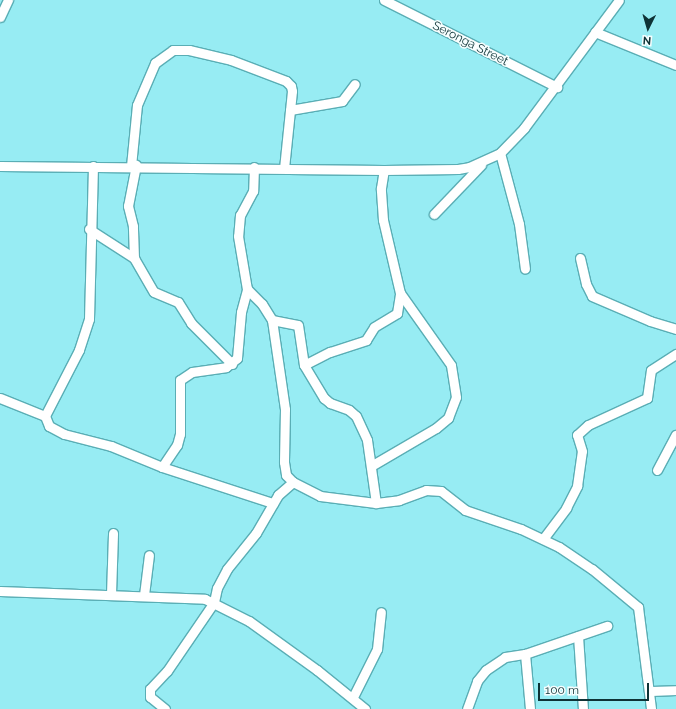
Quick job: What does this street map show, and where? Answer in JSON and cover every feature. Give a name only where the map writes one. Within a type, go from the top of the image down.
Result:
[{"type":"street","points":[[0,17],[8,0]]},
{"type":"street","name":"Seronga Street","points":[[384,0],[556,87]]},
{"type":"street","points":[[0,166],[254,167],[384,170],[458,169],[484,162],[500,153],[556,87],[618,0]]},
{"type":"street","points":[[595,32],[676,65]]},
{"type":"street","points":[[134,258],[133,226],[128,214],[128,200],[133,166],[137,105],[155,63],[173,50],[206,52],[286,81],[292,91],[284,168]]},
{"type":"street","points":[[290,110],[342,101],[355,84]]},
{"type":"street","points":[[500,153],[519,224],[525,269]]},
{"type":"street","points":[[434,214],[484,162]]},
{"type":"street","points":[[45,416],[79,350],[89,319],[91,264],[90,229],[93,166]]},
{"type":"street","points":[[162,467],[177,445],[180,434],[180,380],[192,372],[218,369],[232,364],[237,358],[241,312],[246,289],[242,272],[238,225],[253,191],[254,167]]},
{"type":"street","points":[[304,365],[330,352],[366,340],[374,327],[397,313],[400,293],[383,220],[381,188],[384,170]]},
{"type":"street","points":[[90,229],[134,258],[154,292],[178,302],[191,323],[232,364]]},
{"type":"street","points":[[580,258],[586,284],[592,296],[650,321],[676,329]]},
{"type":"street","points":[[246,289],[262,304],[272,320],[285,409],[284,462],[286,475],[293,482],[320,496],[376,503],[399,500],[426,490],[441,491],[465,510],[543,539],[592,568],[638,607],[645,668],[651,691],[651,709]]},
{"type":"street","points":[[371,466],[436,428],[448,418],[456,397],[451,365],[400,293]]},
{"type":"street","points":[[272,320],[298,324],[304,365],[324,398],[349,410],[356,416],[367,440],[376,503]]},
{"type":"street","points":[[543,539],[566,508],[577,486],[582,451],[577,435],[588,425],[647,398],[651,370],[676,354]]},
{"type":"street","points":[[0,398],[45,416],[49,426],[64,434],[111,446],[162,467],[273,504]]},
{"type":"street","points":[[658,470],[676,435]]},
{"type":"street","points":[[165,709],[150,697],[150,689],[167,671],[214,602],[217,588],[227,569],[256,532],[278,495],[293,482]]},
{"type":"street","points":[[111,594],[113,533]]},
{"type":"street","points":[[144,595],[149,555]]},
{"type":"street","points":[[0,591],[191,597],[214,602],[249,622],[366,709]]},
{"type":"street","points":[[350,709],[377,649],[380,612]]},
{"type":"street","points":[[467,709],[477,681],[486,670],[505,657],[525,654],[607,626]]},
{"type":"street","points":[[578,636],[583,709]]},
{"type":"street","points":[[525,654],[530,709]]},
{"type":"street","points":[[651,691],[676,690]]}]
